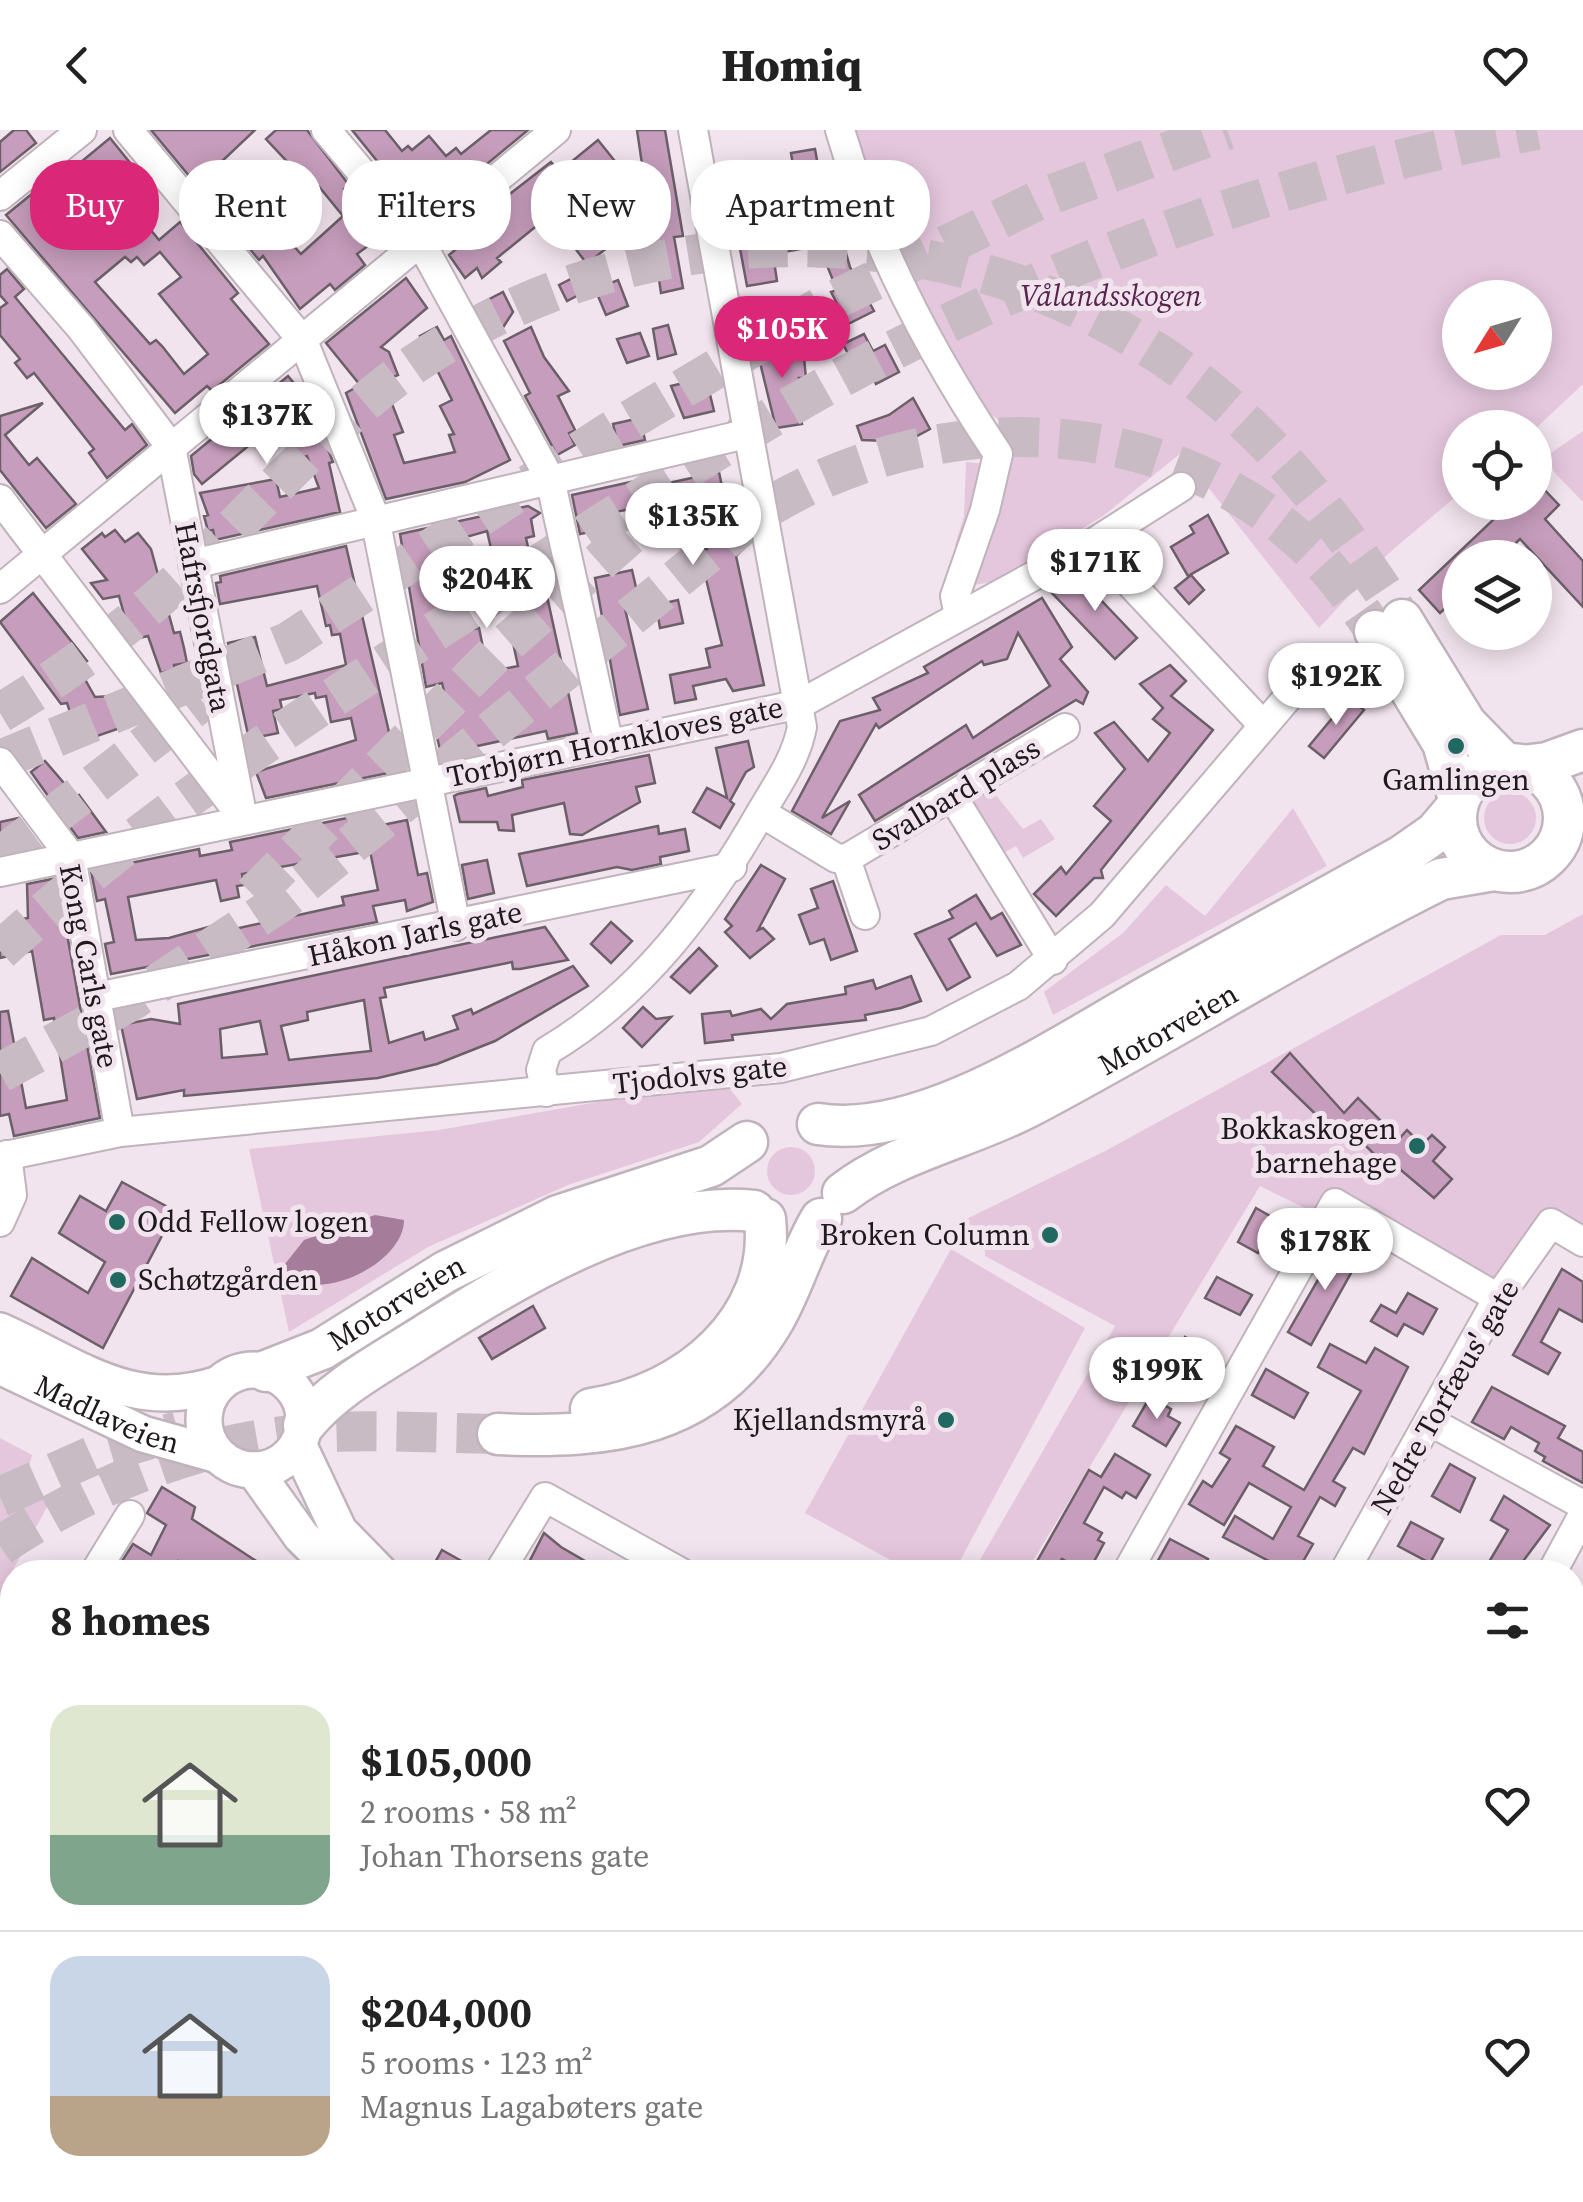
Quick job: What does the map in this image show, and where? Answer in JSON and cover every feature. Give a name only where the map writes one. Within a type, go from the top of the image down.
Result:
[{"type":"highway","points":[[1389,626],[1466,724],[1514,765],[1548,779],[1556,790],[1564,817],[1573,816],[1554,850],[1537,865],[1516,872],[1494,870],[1463,846],[1458,780],[1389,626]]},
{"type":"highway","points":[[1458,803],[1472,779],[1514,765],[1547,763],[1583,750]]},
{"type":"highway","name":"Motorveien","points":[[818,1124],[855,1128],[892,1120],[995,1079],[1402,856],[1435,834],[1458,803]]},
{"type":"highway","name":"Motorveien","points":[[832,1206],[888,1165],[978,1130],[1055,1092],[1432,883],[1459,873],[1494,870]]},
{"type":"highway","points":[[779,1120],[818,1124],[844,1154],[832,1206],[772,1324],[740,1365],[707,1394],[663,1418],[621,1430],[499,1423],[607,1406],[655,1391],[698,1365],[733,1331],[754,1297],[767,1261],[760,1215],[742,1193],[738,1172],[748,1142],[779,1120]]},
{"type":"highway","name":"Motorveien","points":[[266,1371],[302,1360],[445,1272],[558,1216],[711,1166],[748,1142]]},
{"type":"highway","points":[[760,1215],[793,1227],[832,1206]]},
{"type":"highway","name":"Motorveien","points":[[301,1435],[326,1402],[376,1366],[535,1270],[610,1238],[672,1219],[726,1208],[760,1215]]},
{"type":"main road","name":"Madlaveien","points":[[0,1331],[108,1382],[148,1394],[182,1394],[219,1384]]},
{"type":"main road","name":"Madlaveien","points":[[0,1366],[143,1434],[218,1455]]},
{"type":"main road","points":[[301,1435],[276,1465],[254,1470],[235,1466],[218,1455],[208,1438],[204,1419],[208,1400],[219,1384],[246,1370],[266,1371],[285,1380],[298,1396],[301,1435],[339,1531],[368,1560]]},
{"type":"main road","points":[[254,1470],[301,1536],[325,1560]]},
{"type":"street","points":[[0,196],[82,130]]},
{"type":"street","points":[[128,130],[303,341],[375,518],[456,926]]},
{"type":"street","points":[[326,130],[351,160]]},
{"type":"street","points":[[511,168],[556,130]]},
{"type":"street","points":[[546,1092],[541,1070],[547,1051],[584,1029],[665,953],[732,866],[798,750],[802,727],[693,130]]},
{"type":"street","points":[[840,130],[884,253],[958,394],[998,454],[985,510],[955,596],[959,616]]},
{"type":"street","name":"Hafrsfjordgata","points":[[0,236],[80,328],[171,447],[243,818]]},
{"type":"street","points":[[0,589],[413,250]]},
{"type":"street","points":[[425,250],[550,479],[609,745]]},
{"type":"street","points":[[192,564],[746,434]]},
{"type":"street","name":"Torbjørn Hornkloves gate","points":[[0,872],[800,704],[1090,545],[1181,486]]},
{"type":"street","points":[[0,499],[243,818]]},
{"type":"street","points":[[1128,581],[1261,723]]},
{"type":"street","name":"Tjodolvs gate","points":[[0,1222],[12,1196],[4,1156],[120,1132],[781,1068],[882,1046],[980,1009],[1053,960],[1148,864],[1261,723],[1312,668]]},
{"type":"street","name":"Svalbard plass","points":[[846,859],[954,798],[1065,728]]},
{"type":"street","name":"Kong Carls gate","points":[[0,762],[71,856],[120,1132]]},
{"type":"street","points":[[954,798],[1053,960]]},
{"type":"street","name":"Svalbard plass","points":[[762,812],[846,859],[866,915]]},
{"type":"street","name":"Håkon Jarls gate","points":[[97,997],[732,866]]},
{"type":"street","points":[[1135,1560],[1335,1203],[1498,1298]]},
{"type":"street","name":"Nedre Torfæus' gate","points":[[1351,1560],[1498,1298],[1551,1223],[1583,1242]]},
{"type":"street","points":[[1431,1422],[1581,1515],[1558,1560]]},
{"type":"street","points":[[506,1560],[545,1497],[658,1560]]},
{"type":"street","points":[[102,1560],[130,1515]]},
{"type":"green space","name":"Vålandsskogen","points":[[852,130],[1583,130],[1583,384],[1552,413],[1552,410],[1442,410],[1442,508],[1389,553],[1319,628],[1181,453],[1103,516],[994,582],[973,585],[955,545],[964,516],[966,462],[986,464],[1000,421],[978,406],[892,250],[930,250],[930,160],[861,160]]},
{"type":"green space","points":[[1583,431],[1583,502],[1554,472],[1552,452]]},
{"type":"green space","points":[[991,789],[1023,829],[1041,819],[1055,839],[1023,858],[1016,846],[998,856],[968,805]]},
{"type":"green space","points":[[1510,792],[1528,800],[1536,818],[1528,836],[1510,844],[1492,836],[1484,818],[1492,800]]},
{"type":"green space","points":[[1293,808],[1327,866],[1053,1015],[1044,992],[1123,933],[1166,885],[1205,916]]},
{"type":"green space","points":[[1583,914],[1583,1244],[1542,1221],[1486,1297],[1260,1186],[1033,1560],[980,1560],[1115,1326],[985,1256],[985,1251],[952,1226],[1105,1151],[1501,935],[1545,935]]},
{"type":"green space","points":[[723,1080],[742,1104],[699,1142],[568,1185],[428,1247],[289,1332],[249,1149],[439,1130]]},
{"type":"green space","points":[[791,1147],[808,1154],[815,1171],[808,1188],[791,1195],[774,1188],[767,1171],[774,1154]]},
{"type":"green space","name":"Kjellandsmyrå","points":[[951,1249],[1085,1328],[960,1560],[890,1560],[805,1513]]},
{"type":"green space","points":[[0,1438],[32,1455],[29,1467],[48,1505],[18,1560],[0,1560]]},
{"type":"shaded area","points":[[375,1215],[404,1220],[391,1251],[376,1264],[358,1274],[320,1285],[288,1276],[285,1264],[304,1240]]},
{"type":"building","points":[[14,130],[26,130],[36,143],[0,172],[0,142]]},
{"type":"building","points":[[151,130],[255,130],[223,160],[179,160],[179,164]]},
{"type":"building","points":[[276,130],[307,130],[342,176],[342,215],[322,190],[322,160],[286,160],[266,139]]},
{"type":"building","points":[[352,130],[385,130],[402,151],[408,146],[412,150],[429,136],[446,156],[456,148],[461,154],[491,130],[528,130],[492,160],[376,160]]},
{"type":"building","points":[[637,130],[665,130],[670,160],[641,160]]},
{"type":"building","points":[[110,138],[128,160],[83,160]]},
{"type":"building","points":[[598,140],[614,160],[574,160]]},
{"type":"building","points":[[815,149],[817,160],[792,160],[791,153]]},
{"type":"building","points":[[671,165],[683,236],[674,237],[683,288],[661,293],[655,250],[671,250]]},
{"type":"building","points":[[531,178],[531,230],[511,247],[511,193]]},
{"type":"building","points":[[30,195],[30,243],[6,215]]},
{"type":"building","points":[[342,217],[342,250],[362,250],[357,254],[365,265],[335,290],[330,284],[300,309],[263,256],[259,260],[251,250],[297,250],[301,254],[305,250],[322,250],[322,235]]},
{"type":"building","points":[[179,223],[179,250],[203,250],[238,293],[231,299],[269,344],[212,391],[207,386],[175,413],[36,250],[159,250],[159,240]],"holes":[[[160,252],[181,277],[159,294],[208,354],[184,374],[162,346],[156,340],[150,344],[95,282],[125,257],[131,262],[137,257],[144,265]]]},
{"type":"building","points":[[455,250],[507,250],[497,258],[501,262],[482,278],[477,268],[465,278],[449,255]]},
{"type":"building","points":[[576,250],[604,250],[587,264]]},
{"type":"building","points":[[740,250],[795,250],[773,254],[777,281],[747,286]]},
{"type":"building","points":[[812,250],[845,250],[874,311],[848,324],[831,292],[837,290],[826,263],[818,266]]},
{"type":"building","points":[[600,264],[607,280],[567,301],[559,285]]},
{"type":"building","points":[[7,269],[24,289],[15,297],[125,430],[132,424],[147,445],[107,478],[89,453],[94,449],[34,373],[27,378],[15,363],[20,359],[0,335],[0,308],[7,303],[0,295],[0,275]]},
{"type":"building","points":[[406,278],[427,308],[381,347],[389,352],[398,375],[383,381],[403,432],[394,435],[404,463],[455,452],[449,435],[454,434],[440,406],[452,400],[420,336],[437,327],[444,340],[451,336],[510,460],[465,482],[386,499],[346,393],[360,385],[326,343]]},
{"type":"building","points":[[618,280],[628,306],[606,315],[595,289]]},
{"type":"building","points":[[503,292],[513,312],[500,332],[496,325],[488,329],[476,306]]},
{"type":"building","points":[[668,325],[676,354],[658,359],[653,329]]},
{"type":"building","points":[[531,327],[544,357],[569,391],[558,396],[575,430],[569,433],[575,445],[557,455],[525,396],[530,393],[504,341]]},
{"type":"building","points":[[640,333],[649,356],[627,363],[617,339]]},
{"type":"building","points":[[780,334],[784,360],[804,358],[806,378],[799,378],[805,414],[800,415],[802,424],[776,428],[754,338]]},
{"type":"building","points":[[864,334],[873,351],[885,345],[899,372],[876,384],[874,379],[864,384],[843,344]]},
{"type":"building","points":[[288,376],[308,400],[333,462],[329,463],[340,512],[215,540],[213,530],[208,531],[204,516],[208,515],[200,493],[276,479],[280,497],[319,488],[307,456],[298,459],[292,440],[275,447],[264,433],[202,484],[194,474],[191,456]]},
{"type":"building","points":[[706,378],[714,411],[684,418],[671,386]]},
{"type":"building","points":[[913,398],[930,429],[904,443],[900,435],[888,441],[862,440],[857,426],[889,415]]},
{"type":"building","points":[[43,403],[5,435],[29,465],[37,458],[76,504],[46,528],[0,470],[0,416]]},
{"type":"building","points":[[640,418],[645,440],[618,446],[613,424]]},
{"type":"building","points":[[719,472],[734,545],[743,549],[736,556],[764,685],[733,691],[726,679],[693,686],[696,699],[675,703],[670,675],[710,667],[706,649],[722,645],[699,550],[707,549],[699,511],[646,520],[640,507],[606,514],[609,528],[580,534],[572,495],[662,475],[664,484]]},
{"type":"building","points":[[528,506],[540,513],[531,519],[534,536],[526,538],[533,570],[541,569],[577,733],[548,739],[546,731],[441,754],[434,724],[451,720],[442,683],[426,687],[400,534]],"holes":[[[487,531],[497,564],[504,562],[517,622],[509,624],[518,666],[488,672],[479,628],[458,632],[448,581],[453,580],[450,567],[465,564],[459,539]]]},
{"type":"building","points":[[1208,515],[1228,553],[1188,576],[1171,547],[1194,533],[1190,526]]},
{"type":"building","points":[[1493,520],[1546,520],[1583,561],[1583,607],[1552,574],[1552,540],[1472,540]]},
{"type":"building","points":[[115,530],[125,542],[138,533],[151,549],[174,633],[180,632],[187,663],[174,665],[175,669],[161,673],[148,636],[131,640],[119,596],[103,599],[91,583],[107,580],[82,549],[102,533],[105,537]]},
{"type":"building","points":[[346,546],[398,771],[266,798],[256,772],[356,740],[351,718],[331,722],[326,696],[316,698],[315,693],[280,700],[282,709],[273,711],[278,733],[249,739],[228,643],[255,637],[267,686],[346,665],[340,634],[332,635],[330,625],[326,626],[317,586],[220,604],[216,583],[221,582],[220,576]]},
{"type":"building","points":[[1442,568],[1442,611],[1419,590]]},
{"type":"building","points":[[632,570],[638,596],[623,600],[648,709],[620,715],[595,578]]},
{"type":"building","points":[[1083,573],[1095,582],[1103,595],[1099,598],[1137,638],[1115,659],[1052,593]]},
{"type":"building","points":[[1191,575],[1204,590],[1189,604],[1175,588]]},
{"type":"building","points":[[33,593],[87,661],[78,667],[95,697],[112,696],[123,727],[80,742],[67,703],[61,704],[0,622]]},
{"type":"building","points":[[1042,598],[1072,647],[1060,659],[1088,692],[1083,704],[1076,700],[875,821],[859,795],[966,725],[973,738],[1050,686],[1018,633],[1007,659],[984,665],[982,661],[879,728],[876,724],[822,818],[850,801],[831,834],[792,811],[840,721],[880,710],[873,698],[928,673],[924,667]]},
{"type":"building","points":[[678,600],[683,623],[660,628],[656,605]]},
{"type":"building","points":[[1170,665],[1186,681],[1171,696],[1213,730],[1101,870],[1103,878],[1094,878],[1056,916],[1034,894],[1061,867],[1066,874],[1111,821],[1094,806],[1125,769],[1095,733],[1114,722],[1148,761],[1170,733],[1153,719],[1163,708],[1140,684]]},
{"type":"building","points":[[1349,698],[1364,710],[1324,758],[1309,746]]},
{"type":"building","points":[[748,741],[754,767],[746,772],[720,828],[693,812],[707,788],[727,798],[716,748]]},
{"type":"building","points":[[649,755],[655,783],[636,787],[640,802],[582,835],[570,834],[564,803],[512,815],[514,831],[499,830],[497,822],[460,822],[454,796],[458,794],[486,788],[488,796],[523,787],[522,780]]},
{"type":"building","points":[[45,761],[76,797],[79,795],[106,832],[78,838],[31,772]]},
{"type":"building","points":[[352,817],[358,830],[407,820],[418,875],[427,873],[433,902],[407,911],[405,900],[373,906],[377,922],[111,974],[105,944],[114,942],[105,899],[97,901],[91,871],[199,849],[200,856],[232,850],[230,842]],"holes":[[[370,851],[378,890],[342,897],[344,905],[221,932],[219,924],[169,938],[136,940],[128,897],[216,880],[221,901],[239,897],[237,886],[244,885],[242,874]]]},
{"type":"building","points":[[19,818],[33,837],[29,847],[0,853],[0,822]]},
{"type":"building","points":[[658,826],[659,834],[685,829],[689,851],[660,857],[661,864],[632,870],[617,867],[527,886],[519,854]]},
{"type":"building","points":[[487,860],[494,893],[468,899],[462,865]]},
{"type":"building","points":[[761,865],[785,879],[758,930],[763,928],[774,939],[750,958],[725,932],[732,926],[725,919]]},
{"type":"building","points":[[57,878],[100,1118],[14,1136],[9,1114],[0,1116],[0,1012],[8,1011],[26,1108],[67,1100],[54,1018],[44,1020],[32,951],[0,958],[0,940],[19,936],[16,920],[28,918],[27,884]]},
{"type":"building","points":[[833,881],[857,951],[831,960],[824,939],[810,944],[799,915],[818,908],[811,889]]},
{"type":"building","points":[[976,895],[991,919],[1002,913],[1021,945],[997,956],[976,923],[949,939],[970,977],[947,990],[915,934],[953,918],[949,911]]},
{"type":"building","points":[[611,922],[632,941],[611,963],[591,944]]},
{"type":"building","points":[[545,927],[568,960],[520,969],[513,969],[512,962],[384,988],[386,997],[380,998],[389,1043],[423,1032],[425,1040],[458,1029],[453,1016],[471,1009],[473,1014],[573,966],[588,986],[495,1041],[437,1064],[378,1078],[184,1096],[184,1090],[137,1099],[121,1025],[151,1019],[180,1024],[178,1004]],"holes":[[[364,1000],[371,1051],[289,1060],[281,1026],[308,1020],[307,1012]],[[260,1021],[267,1054],[222,1058],[220,1029]]]},
{"type":"building","points":[[699,948],[717,966],[690,993],[671,977]]},
{"type":"building","points":[[911,976],[921,1001],[865,1015],[866,1020],[732,1035],[733,1040],[705,1043],[702,1014],[730,1011],[732,1016],[761,1009],[771,1019],[787,1004],[846,994],[845,987],[873,980],[876,989]]},
{"type":"building","points":[[643,1007],[656,1019],[671,1017],[642,1047],[623,1028]]},
{"type":"building","name":"Bokkaskogen barnehage","points":[[1290,1053],[1344,1113],[1358,1098],[1399,1139],[1407,1130],[1422,1145],[1432,1135],[1445,1147],[1433,1161],[1452,1179],[1434,1198],[1395,1165],[1390,1170],[1357,1137],[1350,1144],[1333,1131],[1272,1072]]},
{"type":"building","points":[[122,1182],[175,1211],[103,1348],[11,1296],[32,1258],[88,1293],[105,1262],[59,1233],[80,1196],[106,1211]]},
{"type":"building","points":[[1256,1208],[1291,1228],[1279,1250],[1264,1242],[1258,1253],[1238,1242]]},
{"type":"building","points":[[1342,1238],[1361,1255],[1311,1345],[1288,1332]]},
{"type":"building","points":[[1562,1269],[1583,1282],[1583,1322],[1559,1309],[1541,1342],[1560,1353],[1548,1374],[1513,1355]]},
{"type":"building","points":[[1217,1277],[1252,1295],[1240,1315],[1205,1298]]},
{"type":"building","points":[[1408,1293],[1437,1309],[1423,1334],[1404,1324],[1397,1336],[1371,1321],[1381,1305],[1396,1313]]},
{"type":"building","points":[[533,1306],[545,1328],[492,1359],[479,1338]]},
{"type":"building","points":[[1185,1337],[1218,1356],[1205,1379],[1172,1360]]},
{"type":"building","points":[[1330,1344],[1366,1363],[1375,1348],[1408,1367],[1364,1454],[1353,1448],[1333,1481],[1345,1488],[1335,1506],[1320,1497],[1298,1536],[1313,1544],[1304,1560],[1267,1560],[1223,1537],[1235,1516],[1273,1539],[1291,1507],[1249,1483],[1224,1525],[1189,1504],[1203,1481],[1212,1487],[1230,1459],[1220,1453],[1236,1426],[1274,1447],[1263,1466],[1304,1490],[1361,1391],[1318,1367]]},
{"type":"building","points":[[1266,1369],[1308,1393],[1294,1418],[1252,1395]]},
{"type":"building","points":[[1492,1387],[1565,1426],[1558,1438],[1583,1452],[1583,1483],[1543,1461],[1545,1457],[1535,1451],[1539,1443],[1511,1427],[1504,1439],[1472,1422]]},
{"type":"building","points":[[1150,1397],[1171,1409],[1168,1416],[1180,1423],[1166,1446],[1133,1426]]},
{"type":"building","points":[[1115,1454],[1150,1475],[1136,1498],[1126,1492],[1122,1498],[1104,1487],[1084,1523],[1102,1533],[1098,1540],[1104,1543],[1095,1560],[1038,1560],[1089,1470],[1101,1477]]},
{"type":"building","points":[[1450,1464],[1475,1478],[1460,1512],[1432,1496]]},
{"type":"building","points":[[162,1487],[195,1507],[192,1519],[255,1560],[123,1560],[133,1544],[151,1555],[166,1525],[147,1513]]},
{"type":"building","points":[[1504,1496],[1550,1525],[1524,1560],[1490,1560],[1508,1530],[1491,1520]]},
{"type":"building","points":[[1411,1522],[1443,1539],[1432,1560],[1398,1546]]},
{"type":"building","points":[[544,1533],[583,1560],[530,1560]]},
{"type":"building","points":[[1170,1539],[1208,1559],[1207,1560],[1158,1560]]},
{"type":"building","points":[[442,1550],[460,1560],[436,1560]]},
{"type":"tunnel","points":[[0,760],[288,642],[608,433],[822,306],[1047,196],[1227,130]]},
{"type":"tunnel","points":[[0,951],[115,854],[297,722],[672,478],[863,366],[1024,288],[1191,222],[1363,169],[1537,130]]},
{"type":"tunnel","points":[[0,713],[83,659],[160,597],[334,429],[416,363],[512,309],[615,271],[723,251],[831,248],[939,262],[1043,294],[1141,343],[1231,409],[1280,457],[1344,535],[1402,620]]},
{"type":"tunnel","points":[[0,1073],[133,1000],[284,900],[754,516],[819,481],[888,456],[961,441],[1034,437],[1106,445],[1176,465],[1243,498],[1303,543],[1333,574],[1375,631]]},
{"type":"tunnel","points":[[253,895],[498,651],[645,522]]},
{"type":"tunnel","points":[[0,857],[202,701]]},
{"type":"tunnel","points":[[0,1497],[92,1456],[178,1431]]},
{"type":"tunnel","points":[[0,1546],[76,1501],[116,1483],[157,1466],[242,1443],[329,1432],[498,1434]]},
{"type":"place","name":"Gamlingen","points":[[1456,746]]},
{"type":"place","name":"Bokkaskogen barnehage","points":[[1417,1146]]},
{"type":"place","name":"Odd Fellow logen","points":[[117,1222]]},
{"type":"place","name":"Broken Column","points":[[1050,1235]]},
{"type":"place","name":"Schøtzgården","points":[[118,1280]]},
{"type":"place","name":"Kjellandsmyrå","points":[[946,1420]]}]
